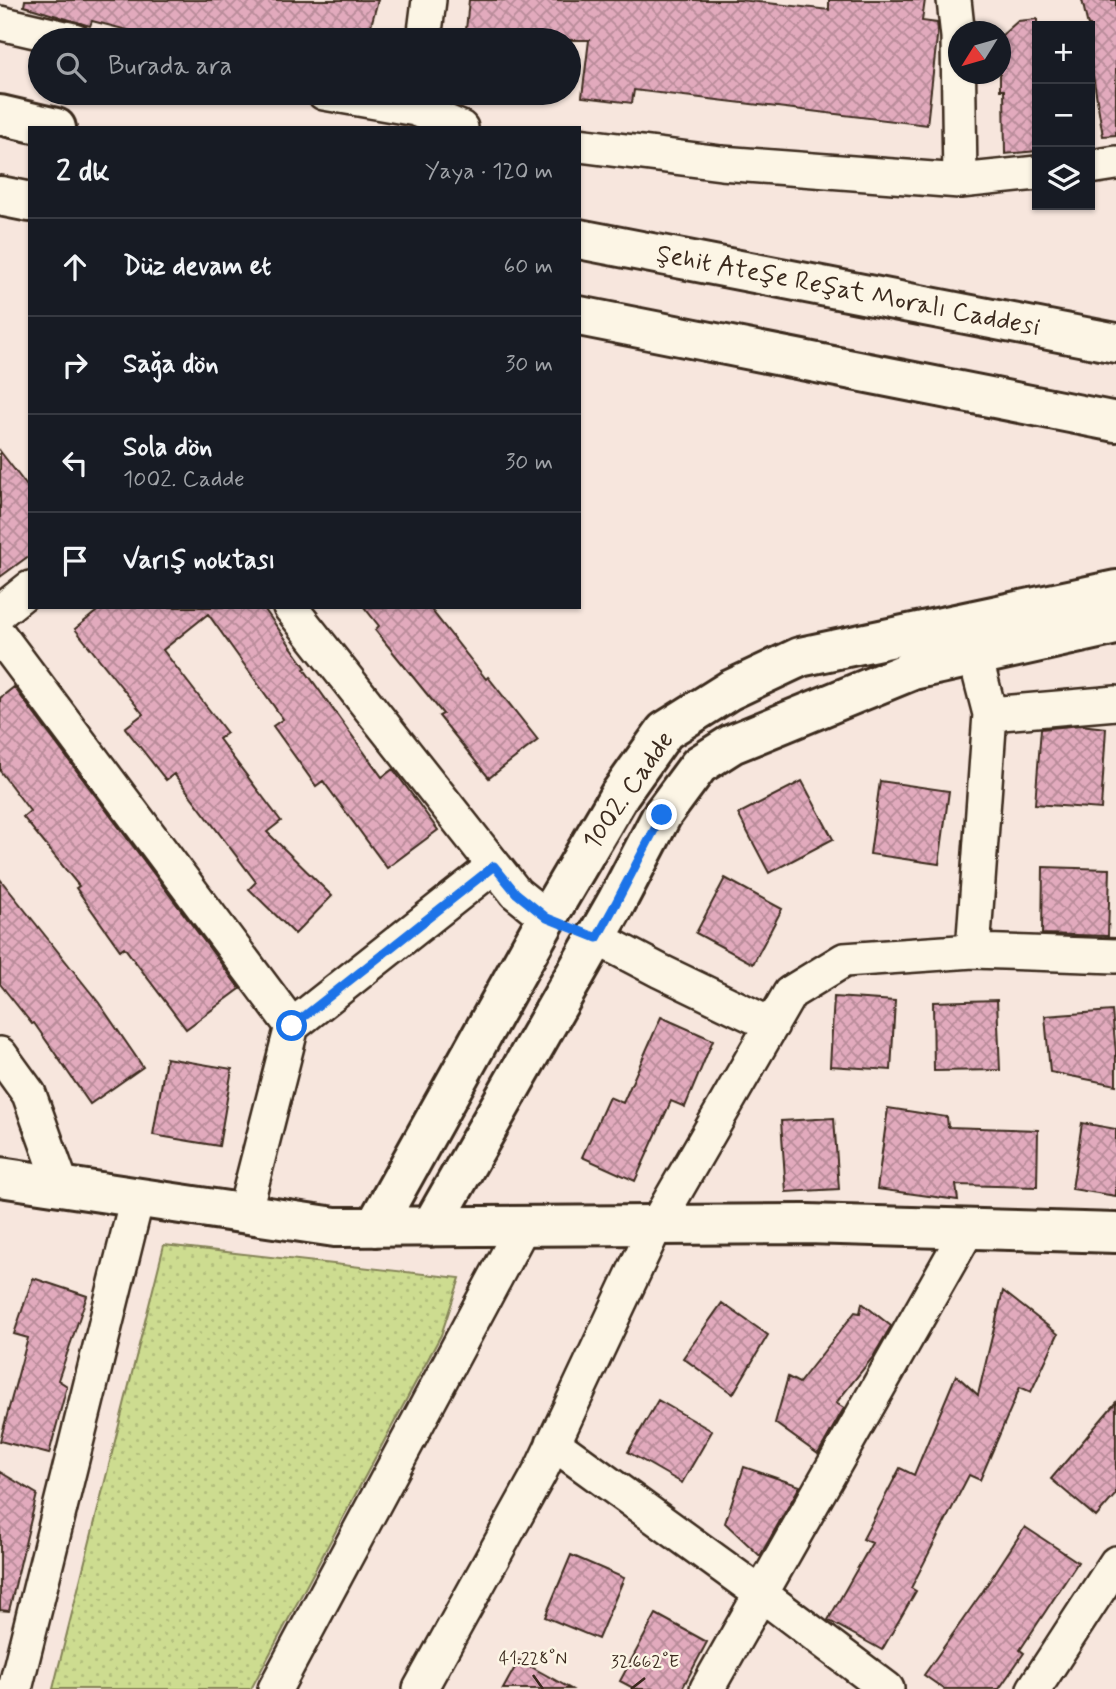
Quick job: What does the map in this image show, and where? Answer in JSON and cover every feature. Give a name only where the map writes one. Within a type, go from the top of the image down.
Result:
[{"type":"main road","points":[[0,115],[47,126]]},
{"type":"main road","points":[[0,195],[28,202]]},
{"type":"main road","name":"Şehit Ateşe Reşat Moralı Caddesi","points":[[581,239],[1116,343]]},
{"type":"main road","points":[[581,316],[1116,422]]},
{"type":"main road","name":"1002. Cadde","points":[[431,1227],[597,938],[662,815],[699,765],[732,744],[912,670],[971,639],[1116,590]]},
{"type":"main road","name":"1002. Cadde","points":[[375,1227],[547,918],[620,794],[665,731],[730,690],[800,657],[1116,625]]},
{"type":"main road","points":[[547,918],[597,938]]},
{"type":"main road","points":[[0,1177],[335,1227],[807,1224],[1116,1233]]},
{"type":"street","points":[[426,28],[429,0]]},
{"type":"street","points":[[954,0],[958,37],[960,181]]},
{"type":"street","points":[[0,23],[28,29]]},
{"type":"street","points":[[387,105],[413,110],[456,126]]},
{"type":"street","points":[[581,145],[721,163],[960,181],[1032,174]]},
{"type":"street","points":[[1095,166],[1116,163]]},
{"type":"street","points":[[0,612],[28,590]]},
{"type":"street","points":[[292,609],[516,893],[547,918]]},
{"type":"street","points":[[0,636],[292,1026]]},
{"type":"street","points":[[971,639],[990,714],[973,951]]},
{"type":"street","points":[[990,714],[1116,703]]},
{"type":"street","points":[[244,1213],[292,1026],[494,866]]},
{"type":"street","points":[[597,938],[772,1025]]},
{"type":"street","points":[[420,1689],[540,1472],[656,1225],[790,993],[844,960],[973,951],[1116,957]]},
{"type":"street","points":[[0,1054],[29,1094],[62,1186]]},
{"type":"street","points":[[15,1689],[137,1198]]},
{"type":"street","points":[[275,1689],[523,1226]]},
{"type":"street","points":[[707,1689],[968,1229]]},
{"type":"street","points":[[553,1443],[887,1689]]},
{"type":"street","points":[[1034,1689],[1116,1563]]},
{"type":"green space","points":[[164,1245],[460,1278],[441,1335],[251,1689],[53,1689]]},
{"type":"building","points":[[25,0],[378,0],[370,28],[119,28],[92,21],[90,26],[24,6]]},
{"type":"building","points":[[469,0],[740,0],[829,10],[829,0],[925,0],[922,21],[937,23],[938,29],[927,125],[634,90],[632,103],[582,97],[589,40],[581,40],[581,28],[466,28]]},
{"type":"building","points":[[1082,0],[1116,0],[1116,135],[1103,136],[1095,87],[1095,21],[1087,21]]},
{"type":"building","points":[[1037,19],[1032,21],[1032,151],[1005,154],[1004,90],[1000,90],[1000,84],[1011,84],[1011,27],[1018,21]]},
{"type":"building","points":[[0,451],[28,487],[28,556],[0,577]]},
{"type":"building","points":[[100,609],[264,609],[382,777],[393,769],[438,830],[387,868],[323,781],[316,786],[273,726],[283,719],[208,614],[163,650],[227,733],[219,739],[281,821],[267,832],[332,896],[295,934],[249,889],[256,882],[174,774],[166,780],[125,728],[143,714],[75,629]]},
{"type":"building","points":[[366,609],[431,609],[538,740],[489,778],[439,716],[443,714],[375,630],[379,626]]},
{"type":"building","points":[[14,687],[240,989],[186,1029],[124,947],[120,950],[76,888],[79,886],[23,817],[30,811],[0,771],[0,698]]},
{"type":"building","points":[[1080,725],[1106,728],[1101,809],[1035,804],[1041,729]]},
{"type":"building","points":[[802,781],[833,839],[769,873],[738,814]]},
{"type":"building","points":[[880,781],[949,791],[939,864],[870,854]]},
{"type":"building","points":[[1043,867],[1110,869],[1108,936],[1042,934]]},
{"type":"building","points":[[725,878],[782,909],[753,964],[696,933]]},
{"type":"building","points":[[0,879],[99,1003],[143,1067],[90,1104],[34,1023],[32,1024],[0,984]]},
{"type":"building","points":[[834,997],[895,1001],[891,1070],[830,1066]]},
{"type":"building","points":[[997,1000],[1000,1070],[934,1071],[933,1002]]},
{"type":"building","points":[[1112,1011],[1116,1085],[1050,1072],[1045,1016]]},
{"type":"building","points":[[661,1017],[713,1040],[685,1107],[671,1101],[635,1181],[582,1157],[609,1097],[623,1103]]},
{"type":"building","points":[[166,1058],[232,1069],[219,1146],[153,1135]]},
{"type":"building","points":[[888,1108],[947,1117],[948,1127],[1038,1130],[1037,1187],[956,1185],[958,1200],[877,1189]]},
{"type":"building","points":[[834,1118],[839,1189],[786,1192],[781,1121]]},
{"type":"building","points":[[1082,1123],[1116,1129],[1116,1196],[1072,1189]]},
{"type":"building","points":[[33,1278],[87,1296],[58,1380],[67,1386],[49,1454],[0,1441],[28,1338],[14,1334]]},
{"type":"building","points":[[1003,1291],[1058,1334],[1031,1392],[1020,1387],[980,1480],[969,1475],[911,1588],[916,1591],[882,1650],[828,1620],[872,1543],[863,1539],[900,1468],[914,1475],[956,1375],[978,1395]]},
{"type":"building","points":[[722,1303],[768,1335],[733,1394],[683,1358]]},
{"type":"building","points":[[862,1303],[891,1326],[873,1357],[836,1403],[844,1408],[818,1454],[775,1423],[788,1377],[799,1383],[855,1312],[860,1313]]},
{"type":"building","points":[[658,1400],[712,1431],[682,1483],[628,1452]]},
{"type":"building","points":[[1116,1402],[1116,1494],[1096,1517],[1051,1479]]},
{"type":"building","points":[[744,1467],[800,1486],[760,1556],[725,1523]]},
{"type":"building","points":[[0,1472],[37,1494],[9,1611],[0,1610]]},
{"type":"building","points":[[1025,1527],[1078,1562],[1020,1650],[1024,1653],[999,1689],[944,1689],[924,1675]]},
{"type":"building","points":[[571,1555],[624,1578],[598,1639],[545,1617]]},
{"type":"building","points":[[656,1614],[707,1642],[682,1689],[635,1689],[620,1681]]},
{"type":"building","points":[[519,1660],[571,1689],[503,1689]]},
{"type":"route","points":[[292,1026],[494,866],[516,893],[547,918],[597,938],[662,815]]}]
